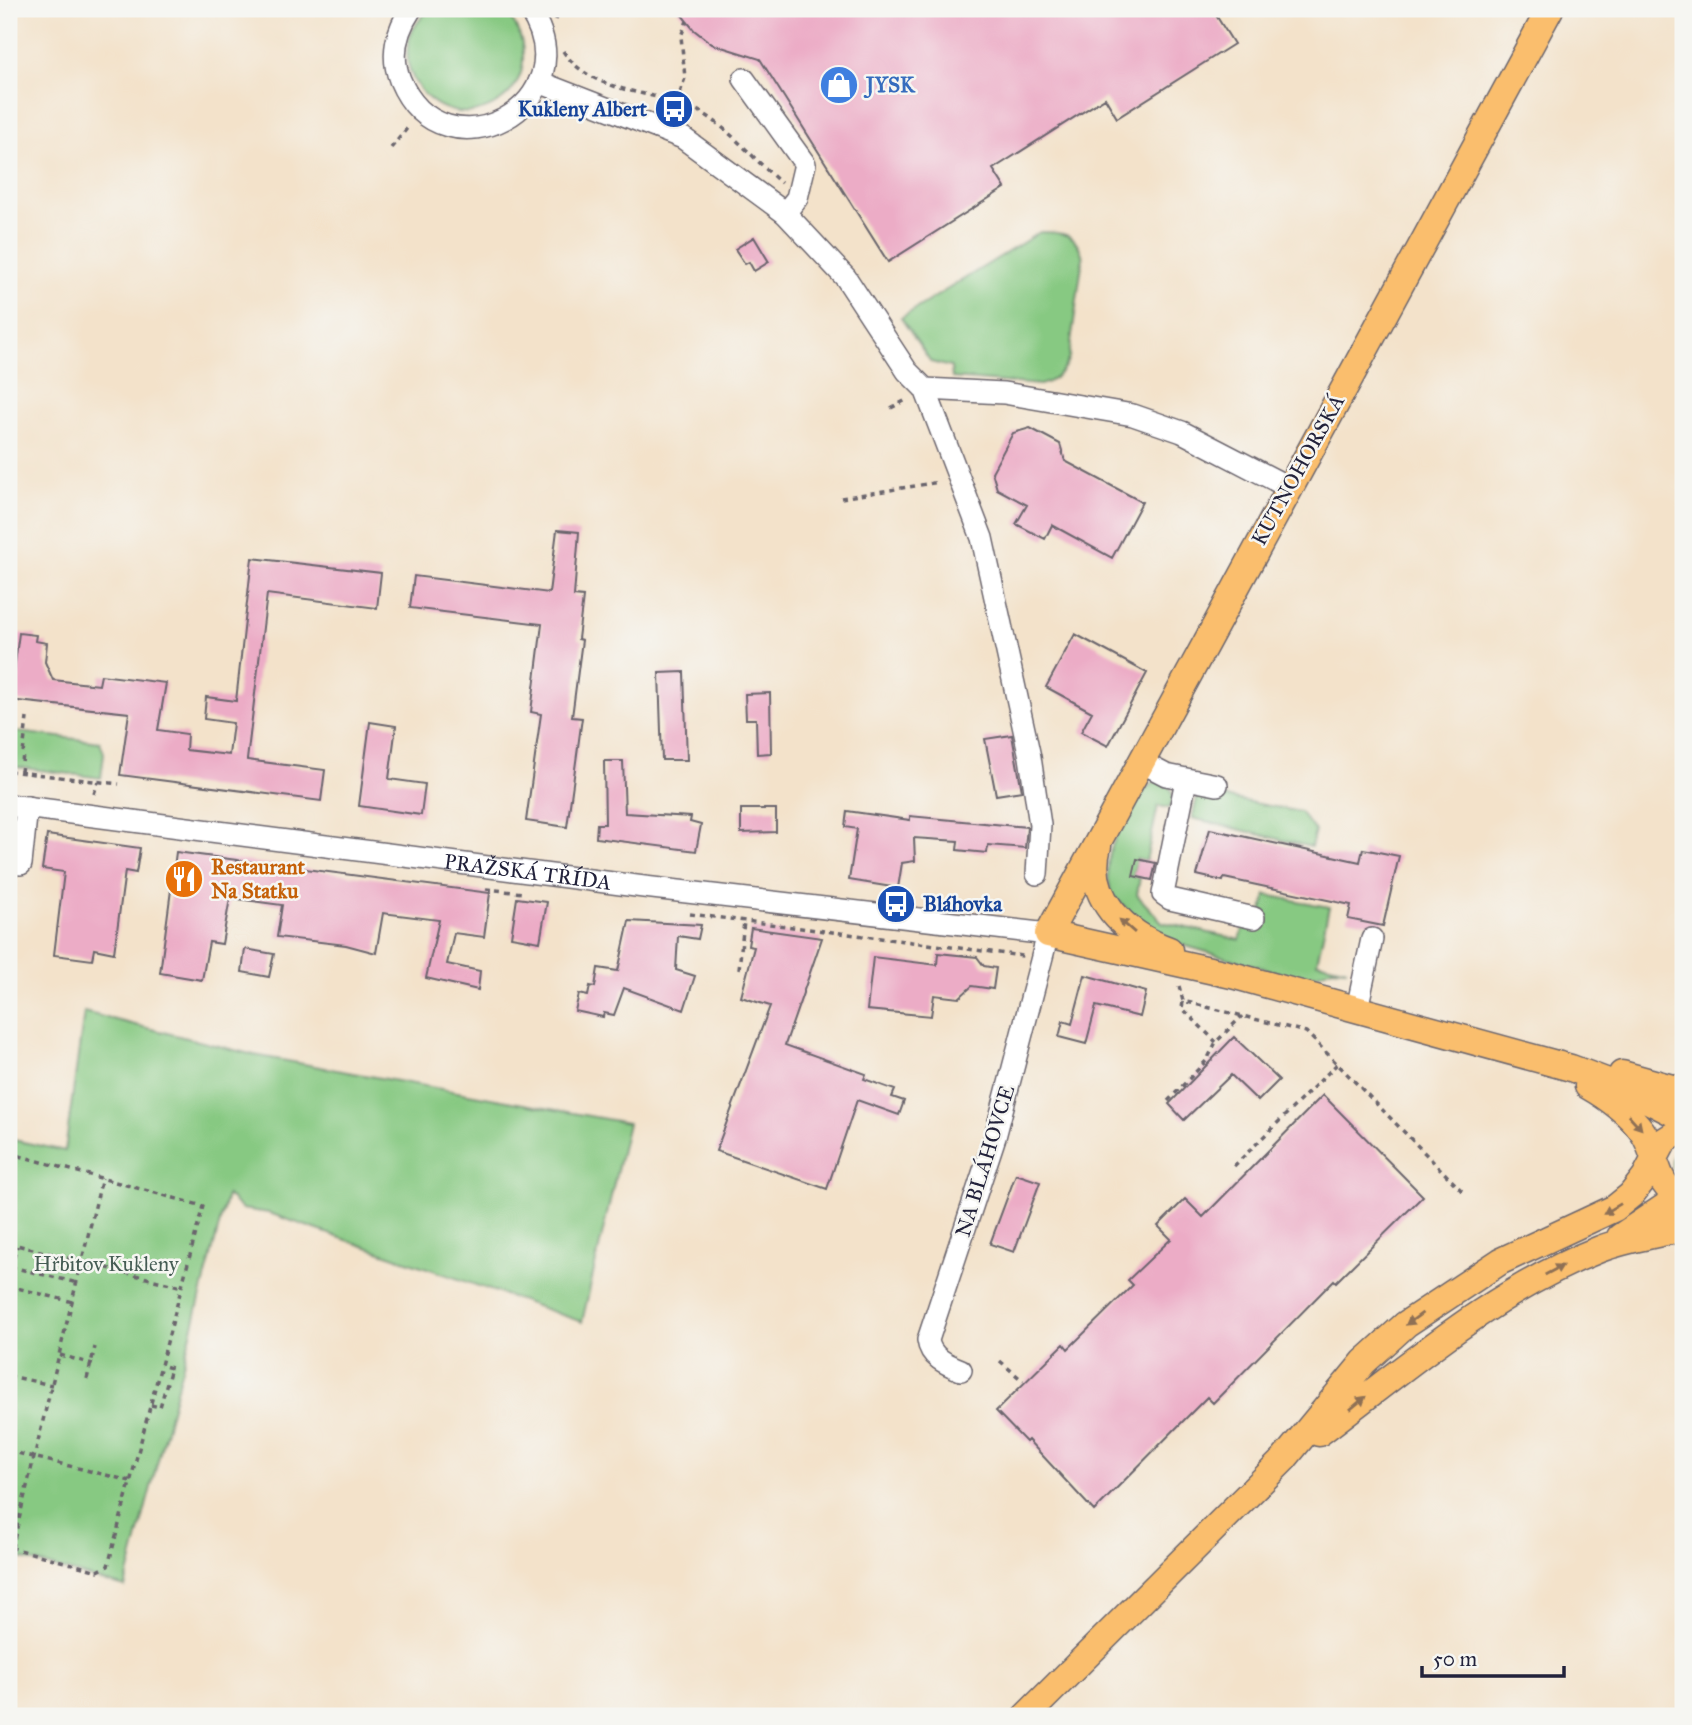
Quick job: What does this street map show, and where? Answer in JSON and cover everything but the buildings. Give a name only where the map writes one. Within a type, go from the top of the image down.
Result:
[{"type":"main road","name":"KUTNOHORSKÁ","points":[[1048,934],[1288,486],[1550,9]]},
{"type":"main road","points":[[1104,830],[1096,851],[1095,875],[1103,899],[1118,919],[1155,945],[1233,975]]},
{"type":"main road","points":[[1048,934],[1233,975],[1537,1058],[1598,1077],[1683,1118]]},
{"type":"main road","points":[[1537,1058],[1616,1072],[1683,1091]]},
{"type":"main road","points":[[1537,1058],[1617,1105],[1644,1133],[1657,1159],[1660,1179],[1672,1192],[1683,1198]]},
{"type":"main road","points":[[1026,1716],[1284,1459],[1364,1362],[1406,1324],[1501,1261],[1615,1208],[1632,1195],[1657,1159],[1664,1141],[1683,1129]]},
{"type":"main road","points":[[1284,1459],[1454,1328],[1517,1289],[1604,1248],[1666,1206],[1683,1198]]},
{"type":"main road","points":[[1604,1248],[1683,1228]]},
{"type":"street","points":[[411,9],[400,25],[395,48],[397,71],[405,93],[421,111],[441,123],[464,129],[487,127],[509,118],[527,103],[539,82],[544,62],[544,42],[529,9]]},
{"type":"street","points":[[744,79],[804,164],[797,198],[785,213]]},
{"type":"street","points":[[539,82],[683,138],[785,213],[846,278],[907,371],[925,389],[982,538],[1030,757],[1040,825],[1037,874]]},
{"type":"street","points":[[925,389],[1004,393],[1133,415],[1182,432],[1288,486]]},
{"type":"street","points":[[1140,762],[1166,775],[1217,785]]},
{"type":"street","points":[[1186,780],[1163,894],[1170,900],[1254,918]]},
{"type":"street","points":[[9,863],[21,864],[18,806]]},
{"type":"street","name":"PRAŽSKÁ TŘÍDA","points":[[18,806],[748,899],[1048,934]]},
{"type":"street","name":"NA BLÁHOVCE","points":[[961,1370],[937,1358],[929,1348],[928,1340],[995,1137],[1048,934]]},
{"type":"street","points":[[1357,1009],[1372,939]]},
{"type":"path","points":[[677,102],[685,78],[681,36],[687,22]]},
{"type":"path","points":[[391,148],[421,111]]},
{"type":"path","points":[[841,498],[959,479]]},
{"type":"path","points":[[21,772],[27,718]]},
{"type":"path","points":[[9,771],[119,784]]},
{"type":"path","points":[[48,789],[50,776]]},
{"type":"path","points":[[84,793],[96,794],[98,782]]},
{"type":"path","points":[[739,969],[748,899]]},
{"type":"path","points":[[1169,979],[1179,985],[1182,1008],[1216,1042]]},
{"type":"path","points":[[1183,1001],[1306,1032],[1462,1191]]},
{"type":"path","points":[[1168,1101],[1207,1060],[1216,1042],[1242,1016]]},
{"type":"path","points":[[1234,1166],[1337,1064]]},
{"type":"path","points":[[9,1153],[102,1178],[204,1206],[108,1566],[98,1571],[10,1548],[84,1262],[102,1178]]},
{"type":"path","points":[[9,1244],[182,1287]]},
{"type":"path","points":[[9,1277],[17,1245]]},
{"type":"path","points":[[11,1267],[78,1283]]},
{"type":"path","points":[[9,1286],[74,1302]]},
{"type":"path","points":[[87,1379],[95,1347]]},
{"type":"path","points":[[60,1355],[92,1364]]},
{"type":"path","points":[[1000,1361],[1023,1381]]},
{"type":"path","points":[[151,1405],[160,1407],[171,1368],[161,1365]]},
{"type":"path","points":[[9,1376],[52,1385]]},
{"type":"path","points":[[9,1451],[130,1481]]},
{"type":"green space","points":[[431,9],[500,9],[511,19],[521,38],[523,66],[513,88],[500,101],[476,111],[454,111],[435,103],[419,88],[410,70],[408,49],[414,28]]},
{"type":"green space","points":[[1040,232],[1067,236],[1077,243],[1083,257],[1069,357],[1064,367],[1050,381],[1040,385],[952,378],[951,367],[931,362],[901,318]]},
{"type":"green space","points":[[9,731],[100,742],[104,753],[101,778],[9,766]]},
{"type":"green space","points":[[1157,781],[1170,788],[1173,797],[1170,808],[1158,806],[1146,861],[1137,859],[1133,876],[1140,877],[1137,895],[1162,922],[1240,940],[1244,925],[1258,928],[1266,895],[1329,907],[1317,962],[1347,969],[1332,968],[1318,974],[1294,977],[1179,944],[1149,930],[1111,894],[1108,869],[1118,831],[1141,795]]},
{"type":"green space","points":[[1214,795],[1300,812],[1315,831],[1311,847],[1192,818],[1197,798]]},
{"type":"green space","name":"Hřbitov Kukleny","points":[[84,1012],[254,1055],[628,1123],[582,1322],[269,1213],[242,1209],[227,1195],[125,1587],[9,1555],[9,1139],[65,1151]]},
{"type":"green space","points":[[1683,1145],[1683,1181],[1672,1168],[1672,1158]]},
{"type":"place","name":"JYSK","points":[[839,85]]},
{"type":"place","name":"Kukleny Albert","points":[[674,109]]},
{"type":"place","name":"Restaurant Na Statku","points":[[184,879]]},
{"type":"place","name":"Bláhovka","points":[[896,904]]}]
